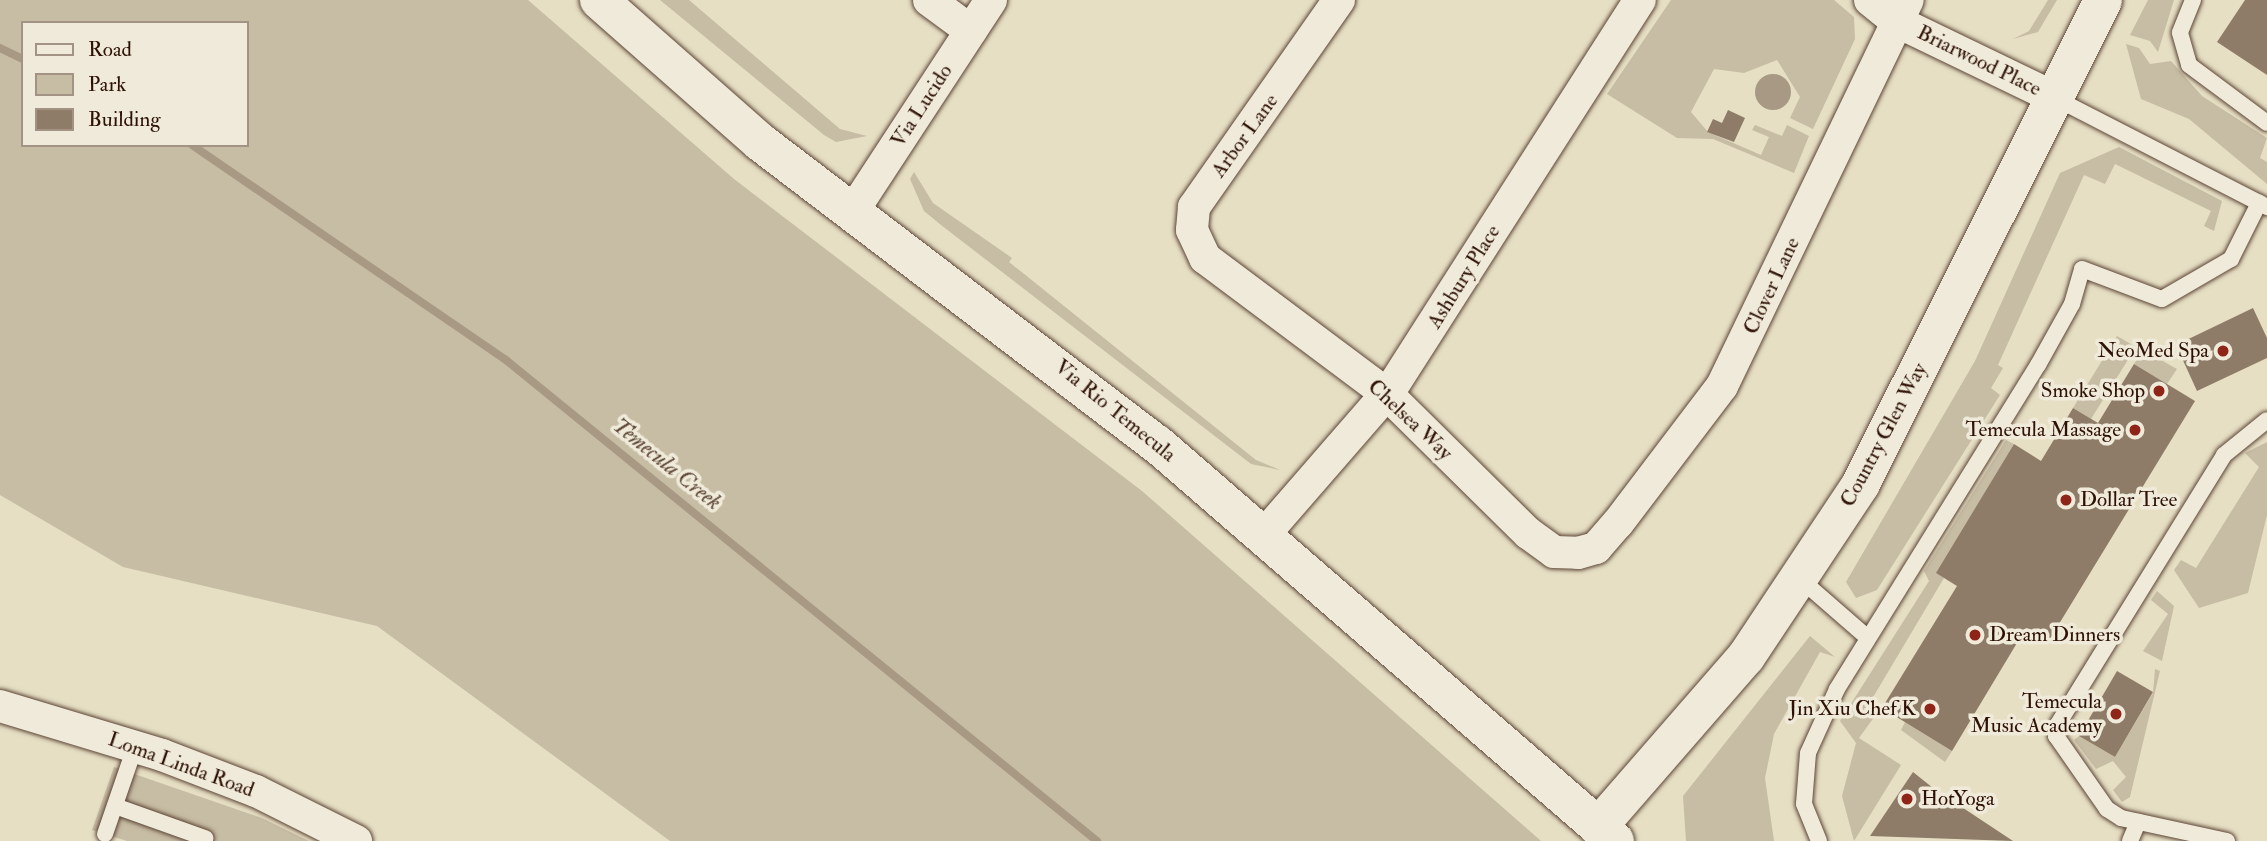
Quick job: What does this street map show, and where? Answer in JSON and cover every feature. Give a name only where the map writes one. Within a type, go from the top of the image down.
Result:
[{"type":"street","name":"Via Rio Temecula","points":[[599,0],[760,142],[1046,354],[1263,536],[1606,834]]},
{"type":"street","points":[[929,0],[971,31]]},
{"type":"street","name":"Via Lucido","points":[[853,211],[991,0]]},
{"type":"street","name":"Arbor Lane","points":[[1224,274],[1200,249],[1192,230],[1194,207],[1339,0]]},
{"type":"street","name":"Ashbury Place","points":[[1263,536],[1387,394],[1640,0]]},
{"type":"street","name":"Briarwood Place","points":[[1870,0],[1902,10],[2053,97]]},
{"type":"street","name":"Country Glen Way","points":[[1606,834],[1746,657],[1861,484],[2103,0]]},
{"type":"street","name":"Clover Lane","points":[[1596,548],[1728,375],[1902,10]]},
{"type":"street","name":"Chelsea Way","points":[[1224,274],[1387,394],[1528,533],[1554,552],[1596,548]]},
{"type":"street","name":"Loma Linda Road","points":[[0,706],[135,747],[256,791],[356,841]]},
{"type":"lane","points":[[2193,0],[2179,33],[2189,65],[2267,123]]},
{"type":"lane","points":[[1819,841],[1804,804],[1808,752],[1868,638],[2038,365],[2071,304],[2082,269],[2162,299],[2231,259],[2263,205],[2053,97]]},
{"type":"lane","points":[[2227,841],[2138,822],[2107,809],[2062,749],[2058,724],[2224,455],[2267,420]]},
{"type":"lane","points":[[1799,578],[1868,638]]},
{"type":"lane","points":[[105,834],[135,747]]},
{"type":"lane","points":[[115,806],[205,838]]},
{"type":"lane","points":[[2130,841],[2138,822]]},
{"type":"green space","points":[[0,0],[528,0],[734,179],[1142,491],[1541,841],[670,841],[377,626],[123,567],[0,495]]},
{"type":"green space","points":[[660,0],[689,0],[840,129],[867,136],[836,142],[824,135]]},
{"type":"green space","points":[[1671,0],[1834,0],[1854,17],[1855,39],[1813,129],[1790,118],[1800,97],[1777,60],[1744,73],[1714,69],[1691,112],[1708,132],[1761,155],[1769,137],[1752,130],[1755,125],[1782,136],[1787,125],[1809,136],[1794,173],[1713,139],[1677,138],[1607,94]]},
{"type":"green space","points":[[2048,0],[2057,0],[2038,32],[2013,39],[2029,31]]},
{"type":"green space","points":[[2148,0],[2174,0],[2158,52],[2150,41],[2130,35]]},
{"type":"green space","points":[[2126,44],[2139,48],[2150,64],[2171,61],[2202,96],[2267,138],[2260,158],[2267,162],[2267,184],[2189,119],[2141,99]]},
{"type":"green space","points":[[2119,147],[2222,201],[2214,231],[2204,226],[2211,211],[2115,164],[2105,184],[2084,175],[1998,365],[2003,368],[1991,388],[2000,395],[1877,590],[1856,598],[1846,582],[1975,361],[2060,173]]},
{"type":"green space","points":[[914,172],[933,203],[1012,258],[1009,262],[1256,460],[1280,470],[1251,464],[941,225],[924,211],[910,179]]},
{"type":"green space","points":[[2117,336],[2136,347],[2091,419],[2073,408]]},
{"type":"green space","points":[[2143,350],[2177,369],[2167,384],[2134,364]]},
{"type":"green space","points":[[2006,440],[2014,444],[1937,573],[1944,578],[1866,709],[1875,716],[1859,738],[1901,765],[1854,841],[1842,796],[1856,743],[1840,721],[1929,581],[1924,571]]},
{"type":"green space","points":[[2267,442],[2267,515],[2248,593],[2199,608],[2174,570],[2181,560],[2196,568],[2259,467],[2245,453]]},
{"type":"green space","points":[[2157,591],[2174,606],[2162,661],[2143,651],[2168,614],[2151,600]]},
{"type":"green space","points":[[1810,636],[1835,657],[1820,652],[1774,734],[1765,778],[1774,841],[1686,841],[1683,796]]},
{"type":"green space","points":[[2155,669],[2160,671],[2130,797],[2122,802],[2113,790],[2126,777],[2113,761],[2096,769],[2074,740],[2079,736],[2115,757],[2153,693]]},
{"type":"green space","points":[[1905,722],[1952,751],[1945,762],[1901,730]]},
{"type":"green space","points":[[114,767],[262,818],[309,841],[127,841],[92,830]]},
{"type":"shaded area","points":[[1773,74],[1786,79],[1791,92],[1786,105],[1773,110],[1760,105],[1755,92],[1760,79]]},
{"type":"building","points":[[2245,0],[2267,0],[2267,75],[2217,42]]},
{"type":"building","points":[[1728,110],[1745,118],[1734,142],[1707,132],[1713,119],[1722,123]]},
{"type":"building","name":"NeoMed Spa","points":[[2253,308],[2267,338],[2267,358],[2197,391],[2176,345]]},
{"type":"building","points":[[2134,364],[2195,401],[2048,642],[2026,628],[1952,751],[1882,708],[1957,586],[1936,573],[2014,444],[2041,461],[2073,408],[2098,423]]},
{"type":"building","name":"Temecula Music Academy","points":[[2117,671],[2153,692],[2115,757],[2079,736]]},
{"type":"building","points":[[1913,772],[1933,788],[2013,841],[1870,836]]},
{"type":"waterway","name":"Temecula Creek","points":[[0,48],[21,58]]},
{"type":"waterway","name":"Temecula Creek","points":[[195,147],[506,360],[1097,841]]},
{"type":"place","name":"NeoMed Spa","points":[[2223,351]]},
{"type":"place","name":"Smoke Shop","points":[[2159,391]]},
{"type":"place","name":"Temecula Massage","points":[[2135,430]]},
{"type":"place","name":"Dollar Tree","points":[[2066,500]]},
{"type":"place","name":"Dream Dinners","points":[[1975,635]]},
{"type":"place","name":"Jin Xiu Chef K","points":[[1930,709]]},
{"type":"place","name":"Temecula Music Academy","points":[[2116,714]]},
{"type":"place","name":"HotYoga","points":[[1907,799]]}]
